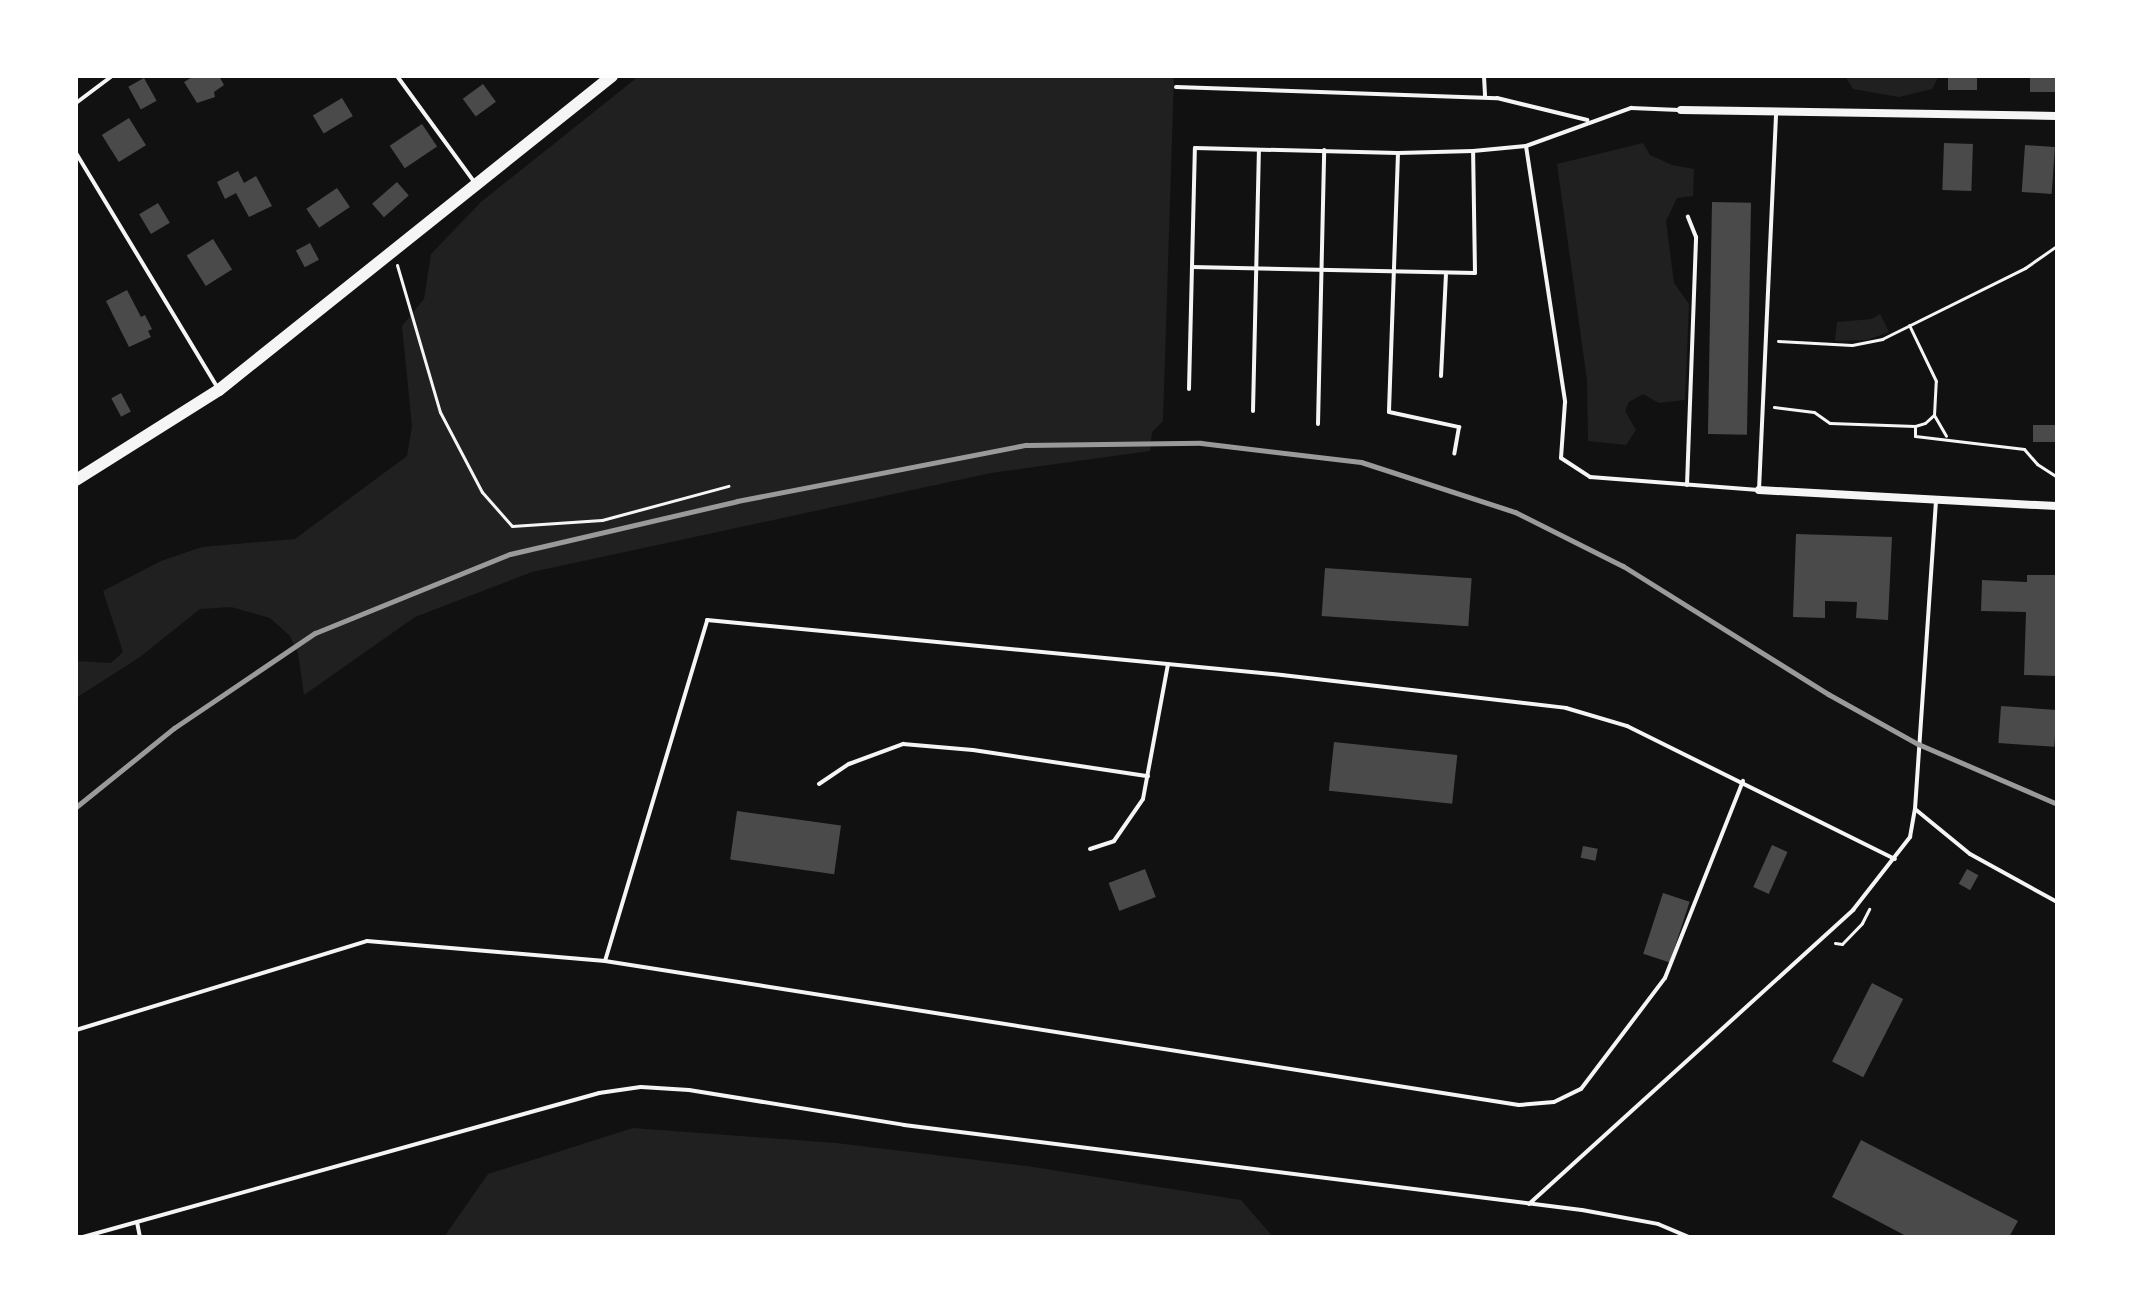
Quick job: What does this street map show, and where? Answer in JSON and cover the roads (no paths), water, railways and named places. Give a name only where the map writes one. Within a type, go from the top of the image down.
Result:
[{"type":"main road","points":[[76,480],[219,390],[612,76]]},
{"type":"street","points":[[1681,110],[2057,116]]},
{"type":"street","points":[[1759,490],[2057,506]]},
{"type":"lane","points":[[76,103],[112,76]]},
{"type":"lane","points":[[397,76],[475,183]]},
{"type":"lane","points":[[1484,76],[1485,97]]},
{"type":"lane","points":[[1176,87],[1485,97],[1533,104],[1589,121]]},
{"type":"lane","points":[[1189,389],[1195,148],[1398,153],[1473,151],[1526,146],[1631,108],[1681,110]]},
{"type":"lane","points":[[1526,146],[1565,402],[1561,458],[1590,477],[1759,490],[1777,110]]},
{"type":"lane","points":[[1253,411],[1259,149]]},
{"type":"lane","points":[[1318,424],[1324,150]]},
{"type":"lane","points":[[1192,267],[1395,274],[1475,273],[1473,151]]},
{"type":"lane","points":[[76,153],[219,390]]},
{"type":"lane","points":[[1398,153],[1389,412],[1459,427],[1454,454]]},
{"type":"lane","points":[[1687,485],[1696,237],[1688,217]]},
{"type":"lane","points":[[1441,376],[1446,275]]},
{"type":"lane","points":[[1529,1204],[1853,910],[1910,837],[1915,809],[1936,500]]},
{"type":"lane","points":[[605,961],[707,620],[1168,664],[1566,708],[1627,726],[1895,859]]},
{"type":"lane","points":[[1090,849],[1114,841],[1143,799],[1168,664]]},
{"type":"lane","points":[[819,784],[849,764],[903,744],[973,750],[1148,776]]},
{"type":"lane","points":[[76,1030],[367,941],[605,961],[1519,1105],[1554,1102],[1581,1089],[1665,978],[1743,781]]},
{"type":"lane","points":[[1915,809],[1970,854],[2057,902]]},
{"type":"lane","points":[[83,1237],[599,1093],[641,1087],[689,1090],[904,1125],[1529,1204],[1658,1224],[1688,1237]]},
{"type":"lane","points":[[137,1222],[140,1237]]},
{"type":"railway","points":[[76,807],[174,728],[315,633],[510,554],[737,501],[1026,445],[1201,443],[1361,462],[1515,512],[1623,566],[1828,694],[1918,744],[2057,804]]}]
